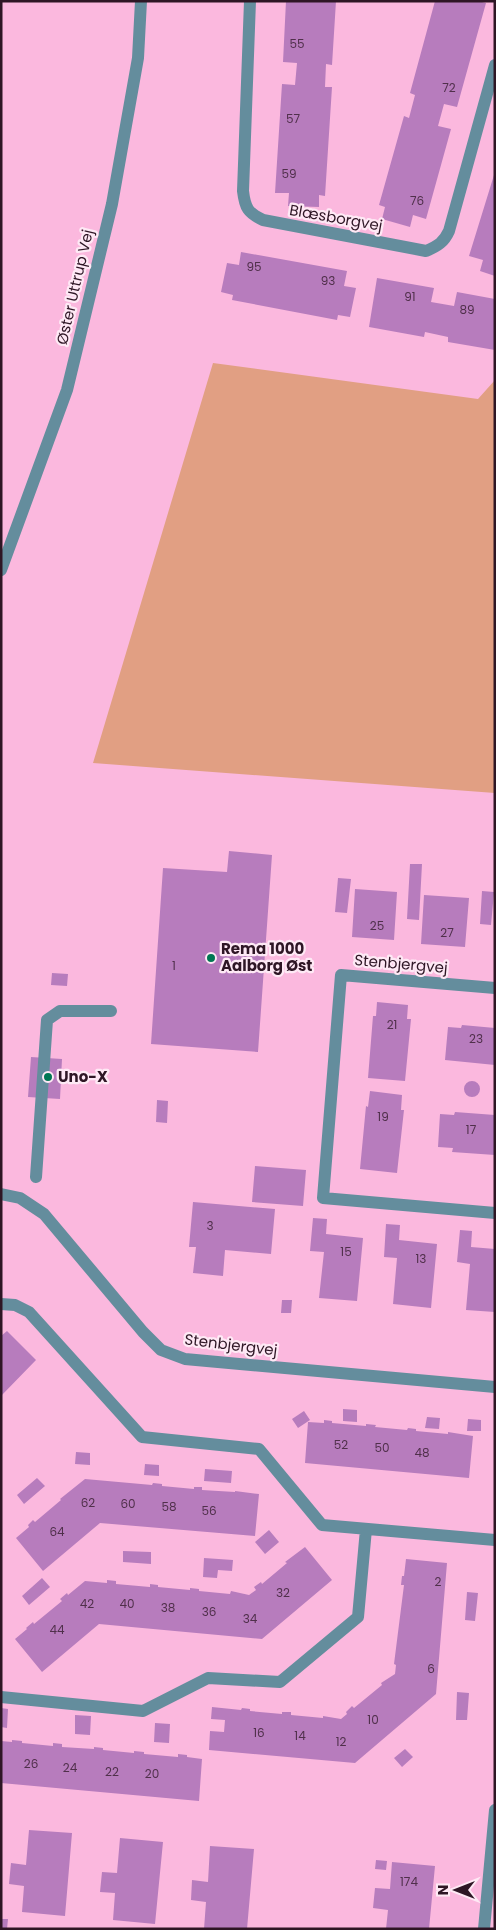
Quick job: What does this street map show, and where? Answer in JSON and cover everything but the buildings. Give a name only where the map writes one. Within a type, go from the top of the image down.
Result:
[{"type":"street","name":"Øster Uttrup Vej","points":[[1,570],[67,390],[112,204],[138,58],[141,1]]},
{"type":"street","name":"Blæsborgvej","points":[[250,1],[243,191],[245,203],[251,215],[263,220],[426,251],[436,247],[445,240],[449,230],[495,64]]},
{"type":"street","name":"Stenbjergvej","points":[[495,988],[341,975],[323,1198],[495,1212]]},
{"type":"street","points":[[36,1178],[47,1020],[60,1011],[111,1011]]},
{"type":"street","name":"Stenbjergvej","points":[[1,1194],[20,1198],[44,1214],[143,1332],[161,1350],[185,1359],[495,1387]]},
{"type":"street","points":[[1,1304],[15,1305],[29,1312],[142,1437],[258,1449],[322,1525],[495,1540]]},
{"type":"street","points":[[1,1697],[143,1711],[208,1678],[280,1682],[358,1616],[366,1529]]},
{"type":"street","points":[[484,1929],[495,1810]]},
{"type":"shaded area","points":[[213,363],[478,399],[495,380],[495,793],[93,763]]},
{"type":"place","name":"Rema 1000 Aalborg Øst","points":[[211,958]]},
{"type":"place","name":"Uno-X","points":[[48,1077]]}]
